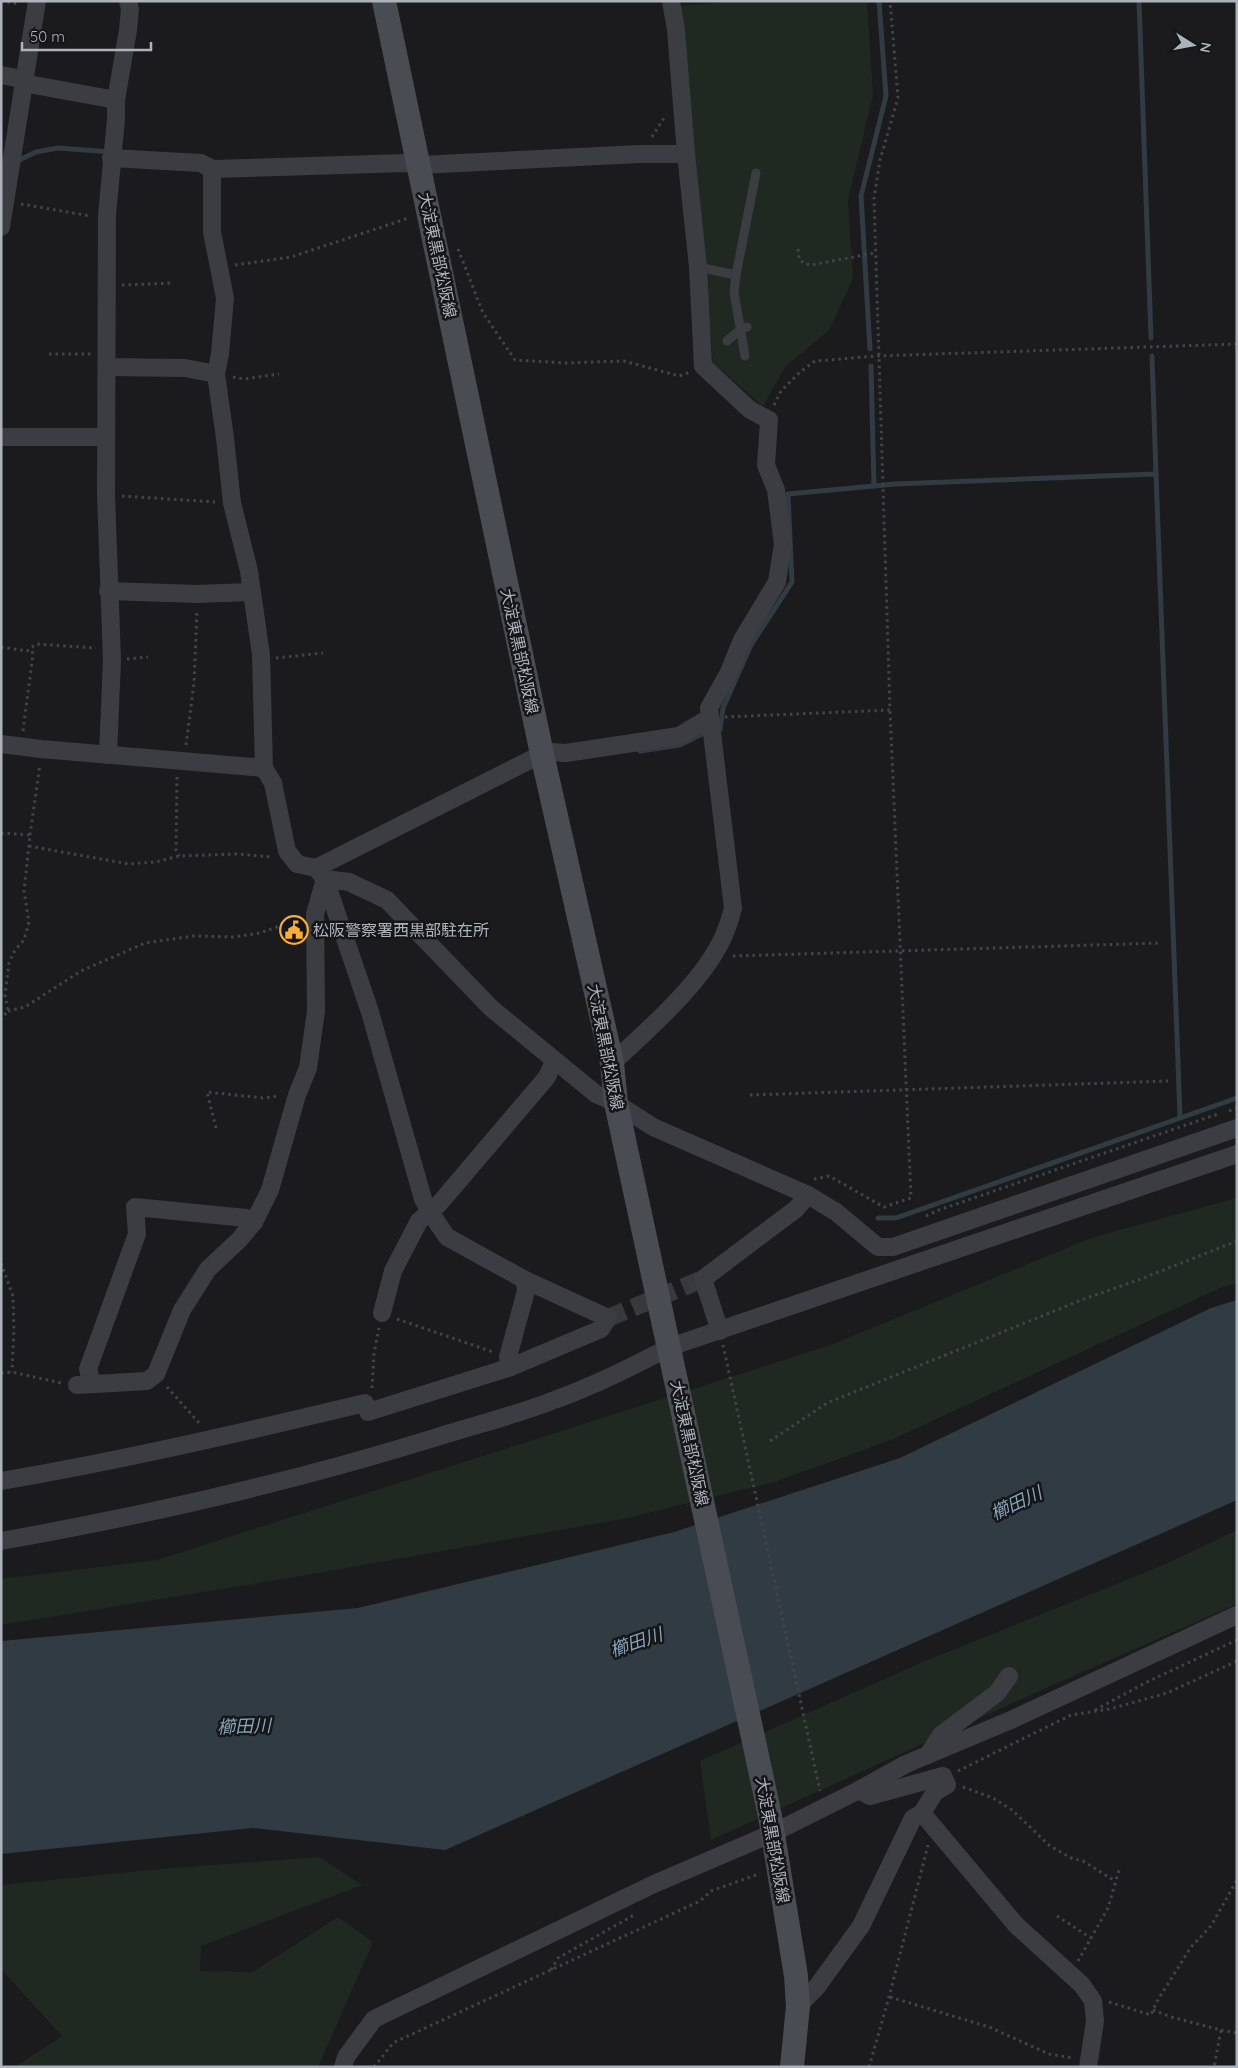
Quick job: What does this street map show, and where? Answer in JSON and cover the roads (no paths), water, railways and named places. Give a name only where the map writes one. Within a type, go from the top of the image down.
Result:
[{"type":"main road","name":"大淀東黒部松阪線","points":[[384,1],[544,762],[612,1063],[616,1103],[771,1825],[792,1948],[798,2006],[792,2067]]},
{"type":"street","points":[[1,227],[37,1]]},
{"type":"street","points":[[108,755],[111,648],[106,495],[107,215],[116,100],[128,30],[130,9],[128,1]]},
{"type":"street","points":[[612,1063],[661,1017],[712,957],[726,931],[733,908],[709,708],[729,672],[742,640],[778,582],[783,544],[776,490],[766,465],[769,420],[749,409],[703,366],[698,267],[686,154],[676,30],[671,1]]},
{"type":"street","points":[[1,75],[17,78],[23,83],[116,100]]},
{"type":"street","points":[[112,154],[201,162],[212,169],[405,163],[420,165],[639,154],[686,154]]},
{"type":"street","points":[[212,169],[212,232],[225,298],[220,354],[216,374],[232,504],[249,570],[250,592],[261,655],[264,768],[273,783],[287,851],[297,864],[320,874],[349,882],[387,900],[491,1008],[596,1094],[616,1103],[653,1127],[808,1195],[836,1212],[878,1247],[892,1247],[1237,1128]]},
{"type":"street","points":[[107,361],[185,368],[216,374]]},
{"type":"street","points":[[1,437],[96,436],[106,438]]},
{"type":"street","points":[[108,591],[197,594],[250,592]]},
{"type":"street","points":[[320,874],[544,762],[552,752],[566,753],[679,736],[709,718]]},
{"type":"street","points":[[1,744],[264,768]]},
{"type":"street","points":[[254,1222],[246,1218],[135,1207],[137,1234],[88,1369],[84,1385],[147,1381],[156,1374],[182,1310],[208,1269],[239,1240],[254,1222],[270,1190],[297,1095],[308,1068],[316,1011],[315,914],[320,874]]},
{"type":"street","points":[[1,1481],[78,1468],[213,1440],[365,1403],[368,1412],[601,1329],[608,1318],[525,1280],[447,1237],[430,1212],[423,1199],[370,1012],[320,874]]},
{"type":"street","points":[[382,1313],[392,1272],[419,1222],[439,1204],[547,1077],[554,1061]]},
{"type":"street","points":[[1,1541],[91,1525],[279,1483],[360,1461],[556,1400],[671,1353],[1237,1154]]},
{"type":"street","points":[[721,1336],[703,1279],[796,1209],[808,1195]]},
{"type":"street","points":[[509,1362],[526,1291],[525,1280]]},
{"type":"street","points":[[343,2067],[346,2057],[374,2019],[654,1884],[771,1825],[823,1806],[859,1790],[906,1764],[1012,1720],[1237,1615]]},
{"type":"street","points":[[928,1755],[941,1735],[997,1693],[1010,1676]]},
{"type":"street","points":[[798,2006],[816,1988],[861,1926],[913,1818],[922,1813],[935,1792],[947,1784],[943,1776],[870,1796],[859,1790]]},
{"type":"street","points":[[922,1813],[939,1836],[1016,1925],[1082,1985],[1094,2001],[1095,2021],[1088,2063]]},
{"type":"lane","points":[[745,356],[744,328],[734,292],[756,173]]},
{"type":"lane","points":[[698,267],[736,275]]},
{"type":"lane","points":[[727,341],[744,328]]},
{"type":"water","name":"櫛田川","points":[[1237,1300],[1237,1500],[445,1850],[253,1828],[1,1854],[1,1641],[358,1608],[674,1532],[900,1458],[1211,1308]]},
{"type":"waterway","points":[[870,349],[861,196],[886,96],[879,1]]},
{"type":"waterway","points":[[1139,1],[1151,338]]},
{"type":"waterway","points":[[15,162],[36,152],[58,148],[111,152]]},
{"type":"waterway","points":[[1152,356],[1156,474]]},
{"type":"waterway","points":[[871,366],[874,486]]},
{"type":"waterway","points":[[718,731],[720,730],[723,708],[751,645],[792,582],[788,494],[895,484],[1156,474],[1180,1116]]},
{"type":"waterway","points":[[640,751],[680,745],[702,734]]},
{"type":"waterway","points":[[878,1218],[896,1218],[1237,1098]]},
{"type":"tunnel","points":[[608,1318],[703,1279]]},
{"type":"place","name":"松阪警察署西黒部駐在所","points":[[294,930]]}]
